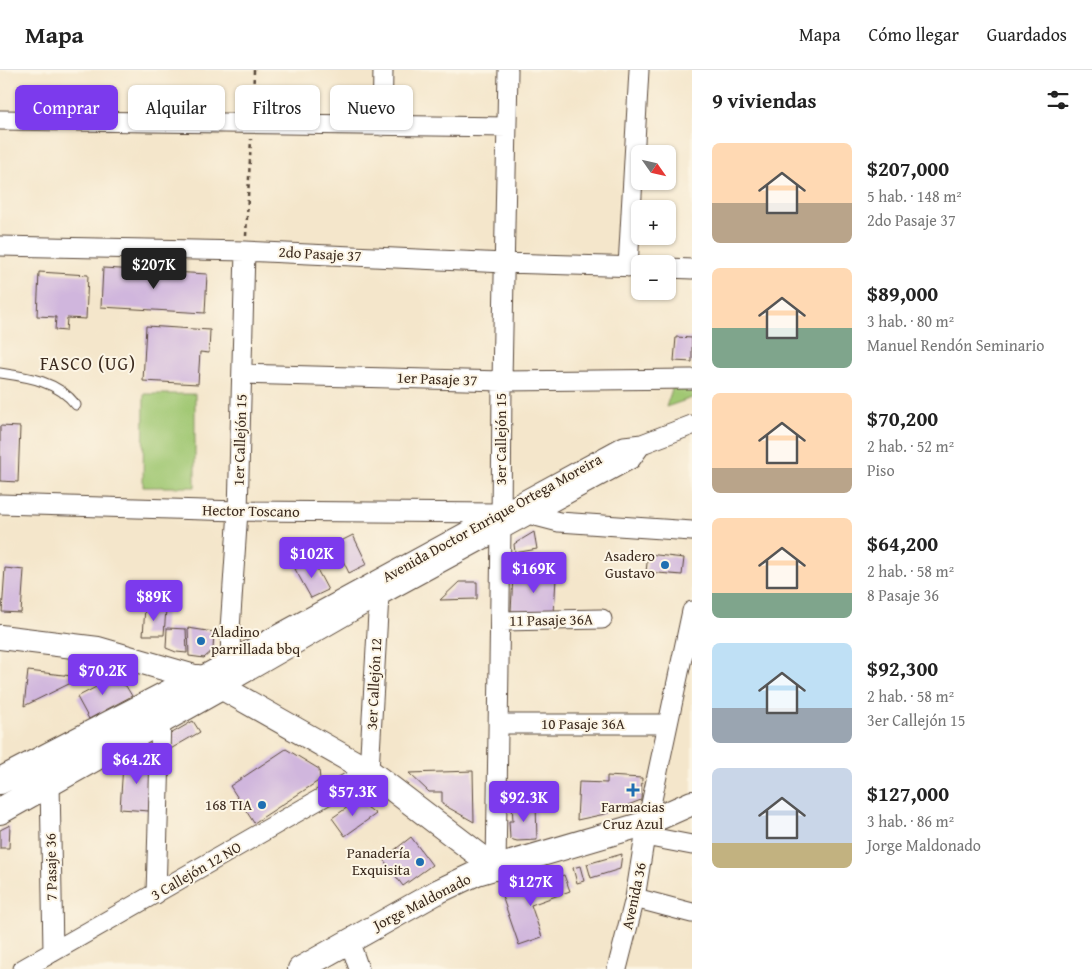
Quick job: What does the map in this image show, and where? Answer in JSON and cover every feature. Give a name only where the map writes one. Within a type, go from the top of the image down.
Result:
[{"type":"main road","name":"Avenida Doctor Enrique Ortega Moreira","points":[[0,811],[162,719],[209,682]]},
{"type":"main road","name":"Avenida Doctor Enrique Ortega Moreira","points":[[0,781],[209,682]]},
{"type":"street","points":[[383,70],[383,85]]},
{"type":"street","name":"3er Callejón 15","points":[[496,868],[500,621],[512,515],[502,381],[508,70]]},
{"type":"street","points":[[634,255],[639,70]]},
{"type":"street","points":[[0,120],[235,124]]},
{"type":"street","points":[[413,126],[508,127]]},
{"type":"street","name":"2do Pasaje 37","points":[[0,246],[246,251],[631,267]]},
{"type":"street","name":"1er Callejón 15","points":[[209,682],[231,660],[230,629],[238,511],[246,251]]},
{"type":"street","points":[[676,268],[692,269]]},
{"type":"street","name":"1er Pasaje 37","points":[[242,374],[502,381],[692,379]]},
{"type":"street","name":"Avenida Doctor Enrique Ortega Moreira","points":[[209,682],[231,660],[512,515],[631,459],[642,444],[692,425]]},
{"type":"street","name":"Hector Toscano","points":[[0,504],[238,511],[512,515],[559,522],[692,531]]},
{"type":"street","name":"Avenida Doctor Enrique Ortega Moreira","points":[[209,682],[379,596],[512,515]]},
{"type":"street","name":"3er Callejón 12","points":[[369,771],[379,596]]},
{"type":"street","name":"Avenida 36","points":[[617,969],[635,898],[646,829],[692,611]]},
{"type":"street","name":"11 Pasaje 36A","points":[[500,621],[602,619]]},
{"type":"street","points":[[0,637],[98,649],[209,682],[369,771],[496,868]]},
{"type":"street","points":[[156,894],[162,719]]},
{"type":"street","name":"10 Pasaje 36A","points":[[498,724],[668,724]]},
{"type":"street","name":"3 Callejón 12 NO","points":[[23,969],[369,771]]},
{"type":"street","name":"7 Pasaje 36","points":[[50,782],[53,952]]},
{"type":"street","name":"Jorge Maldonado","points":[[300,969],[348,940],[439,891],[477,873],[646,829],[692,803]]},
{"type":"street","points":[[646,829],[692,845]]},
{"type":"street","points":[[635,898],[692,912]]},
{"type":"street","points":[[348,940],[359,969]]},
{"type":"lane","points":[[0,373],[48,383],[64,393],[76,405]]},
{"type":"path","points":[[253,85],[254,70]]},
{"type":"path","points":[[246,251],[252,130]]},
{"type":"green space","points":[[673,386],[692,386],[692,398],[666,407]]},
{"type":"green space","points":[[144,394],[195,394],[195,487],[143,487]]},
{"type":"building","points":[[103,268],[207,274],[205,313],[101,307]]},
{"type":"building","points":[[39,272],[88,275],[86,319],[67,318],[66,331],[55,330],[56,317],[37,316]]},
{"type":"building","points":[[146,326],[210,330],[209,353],[200,352],[198,384],[143,381]]},
{"type":"building","points":[[676,337],[692,338],[692,362],[674,361]]},
{"type":"building","points":[[0,426],[20,427],[18,482],[0,481]]},
{"type":"building","points":[[534,532],[537,549],[515,553],[514,544]]},
{"type":"building","points":[[353,535],[367,564],[349,573],[335,544]]},
{"type":"building","name":"Asadero Gustavo","points":[[648,554],[684,558],[682,575],[646,572]]},
{"type":"building","points":[[312,560],[328,590],[311,598],[295,569]]},
{"type":"building","points":[[5,568],[24,570],[21,613],[2,612]]},
{"type":"building","points":[[513,576],[556,578],[554,613],[511,611]]},
{"type":"building","points":[[459,582],[477,582],[477,599],[440,600]]},
{"type":"building","points":[[145,608],[166,609],[164,635],[143,635]]},
{"type":"building","points":[[167,628],[186,629],[187,653],[176,652],[166,648]]},
{"type":"building","name":"Aladino parrillada bbq","points":[[188,628],[214,632],[213,650],[204,658],[189,656]]},
{"type":"building","points":[[28,671],[72,676],[71,683],[24,706]]},
{"type":"building","points":[[93,671],[126,686],[132,696],[89,719],[77,697],[100,685]]},
{"type":"building","points":[[193,721],[200,732],[167,751],[167,736]]},
{"type":"building","name":"168 TIA","points":[[286,749],[319,769],[320,780],[254,823],[230,786]]},
{"type":"building","points":[[154,757],[149,811],[120,809],[123,765]]},
{"type":"building","points":[[473,771],[474,822],[442,804],[442,792],[429,792],[409,773]]},
{"type":"building","points":[[607,776],[642,778],[641,800],[605,814],[577,820],[579,782],[607,783]]},
{"type":"building","points":[[358,800],[376,814],[345,836],[332,818]]},
{"type":"building","points":[[536,804],[537,840],[517,841],[510,839],[509,821],[513,821],[512,805]]},
{"type":"building","points":[[10,825],[9,848],[0,848],[0,830]]},
{"type":"building","points":[[411,837],[432,865],[403,886],[383,859]]},
{"type":"building","points":[[622,854],[620,869],[591,878],[587,864]]},
{"type":"building","points":[[580,866],[584,881],[577,883],[573,868]]},
{"type":"building","points":[[564,875],[570,891],[531,905],[542,937],[519,945],[502,896]]},
{"type":"place","name":"Asadero Gustavo","points":[[665,565]]},
{"type":"place","name":"Aladino parrillada bbq","points":[[201,641]]},
{"type":"place","name":"Farmacias Cruz Azul","points":[[633,790]]},
{"type":"place","name":"168 TIA","points":[[262,805]]},
{"type":"place","name":"Panadería Exquisita","points":[[420,862]]},
{"type":"district","name":"FASCO (UG)","points":[[88,364]]}]
